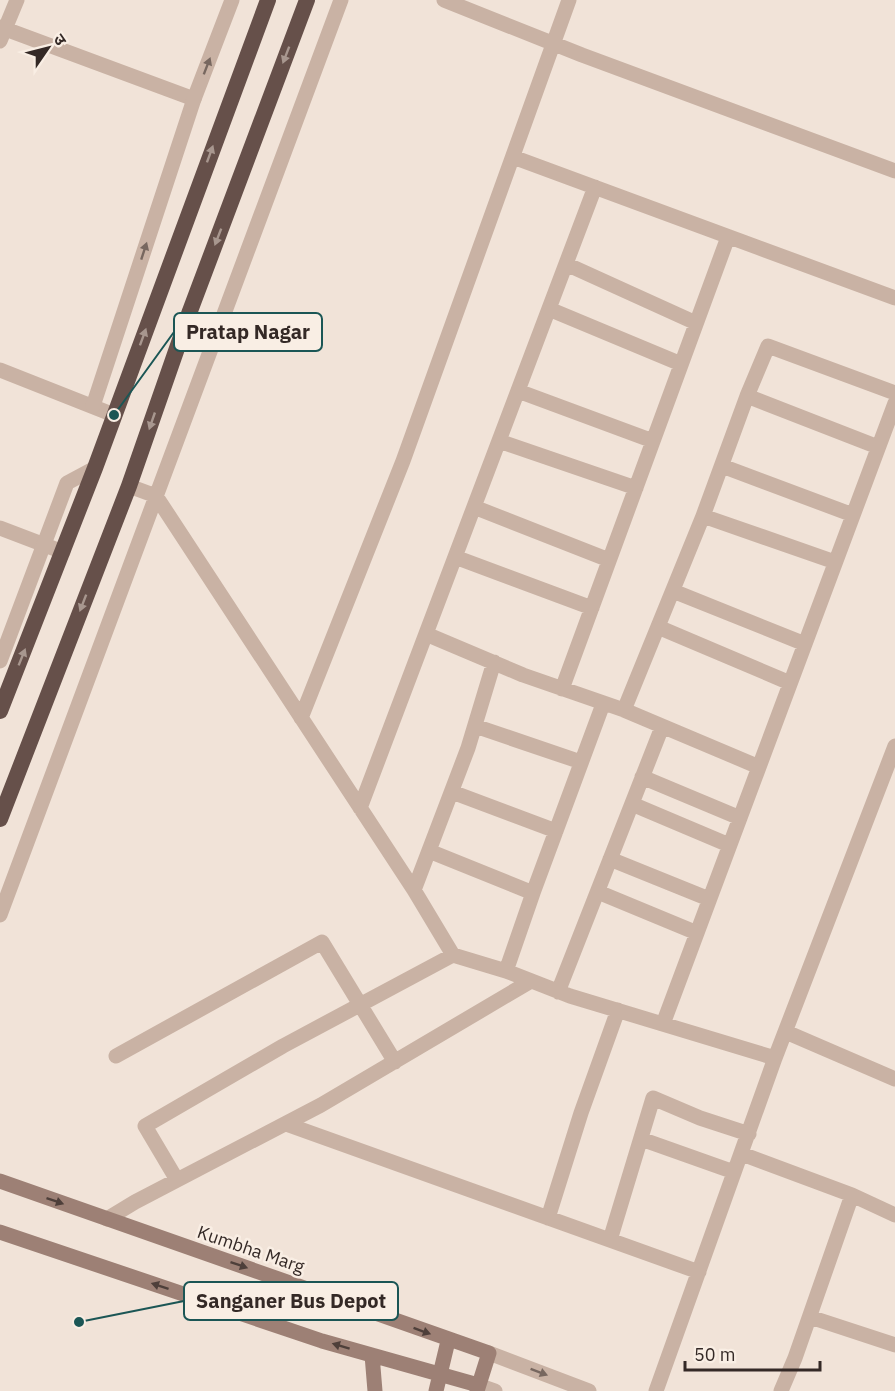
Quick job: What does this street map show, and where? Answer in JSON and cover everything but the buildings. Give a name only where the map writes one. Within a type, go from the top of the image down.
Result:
[{"type":"highway","points":[[0,711],[95,468],[268,0]]},
{"type":"highway","points":[[0,819],[129,486],[190,311],[307,0]]},
{"type":"main road","name":"Kumbha Marg","points":[[0,1181],[448,1341],[489,1353]]},
{"type":"main road","points":[[0,1232],[477,1388],[489,1353]]},
{"type":"main road","points":[[436,1391],[448,1341]]},
{"type":"main road","points":[[372,1355],[375,1391]]},
{"type":"street","points":[[17,0],[2,32],[194,99]]},
{"type":"street","points":[[93,406],[194,99],[232,0]]},
{"type":"street","points":[[0,915],[341,0]]},
{"type":"street","points":[[444,0],[554,44],[895,171]]},
{"type":"street","points":[[301,718],[403,461],[569,0]]},
{"type":"street","points":[[513,157],[895,298]]},
{"type":"street","points":[[360,808],[595,187]]},
{"type":"street","points":[[562,689],[728,237]]},
{"type":"street","points":[[566,264],[696,323]]},
{"type":"street","points":[[549,309],[681,364]]},
{"type":"street","points":[[624,710],[703,516],[768,346],[895,393]]},
{"type":"street","points":[[0,370],[114,415]]},
{"type":"street","points":[[518,391],[653,441]]},
{"type":"street","points":[[747,396],[878,447]]},
{"type":"street","points":[[663,1024],[895,403]]},
{"type":"street","points":[[499,441],[636,488]]},
{"type":"street","points":[[722,466],[853,514]]},
{"type":"street","points":[[0,661],[67,483],[95,468]]},
{"type":"street","points":[[129,486],[156,496],[414,890],[453,955],[506,971],[558,992],[776,1058]]},
{"type":"street","points":[[474,507],[609,560]]},
{"type":"street","points":[[703,516],[835,562]]},
{"type":"street","points":[[0,528],[63,552]]},
{"type":"street","points":[[455,556],[592,608]]},
{"type":"street","points":[[673,591],[805,644]]},
{"type":"street","points":[[658,627],[790,683]]},
{"type":"street","points":[[426,634],[562,689],[624,710],[759,767]]},
{"type":"street","points":[[414,890],[452,792],[494,662]]},
{"type":"street","points":[[506,971],[603,704]]},
{"type":"street","points":[[475,726],[581,762]]},
{"type":"street","points":[[558,992],[662,727]]},
{"type":"street","points":[[656,1391],[776,1058],[895,746]]},
{"type":"street","points":[[642,777],[740,818]]},
{"type":"street","points":[[452,792],[556,831]]},
{"type":"street","points":[[632,804],[729,845]]},
{"type":"street","points":[[429,850],[533,893]]},
{"type":"street","points":[[610,859],[709,899]]},
{"type":"street","points":[[597,892],[697,933]]},
{"type":"street","points":[[117,1056],[322,942],[395,1062]]},
{"type":"street","points":[[177,1180],[144,1126],[359,1004],[453,955]]},
{"type":"street","points":[[107,1219],[286,1124],[531,981]]},
{"type":"street","points":[[548,1218],[581,1113],[618,1011]]},
{"type":"street","points":[[786,1032],[895,1078]]},
{"type":"street","points":[[610,1240],[653,1098],[700,1118],[749,1134]]},
{"type":"street","points":[[286,1124],[699,1272]]},
{"type":"street","points":[[640,1139],[734,1172]]},
{"type":"street","points":[[742,1154],[852,1195],[895,1215]]},
{"type":"street","points":[[781,1391],[810,1317],[852,1195]]},
{"type":"street","points":[[810,1317],[895,1345]]},
{"type":"street","name":"Kumbha Marg","points":[[489,1353],[589,1391]]},
{"type":"street","points":[[477,1388],[495,1391]]},
{"type":"place","name":"Pratap Nagar","points":[[114,415]]},
{"type":"place","name":"Sanganer Bus Depot","points":[[79,1322]]}]
